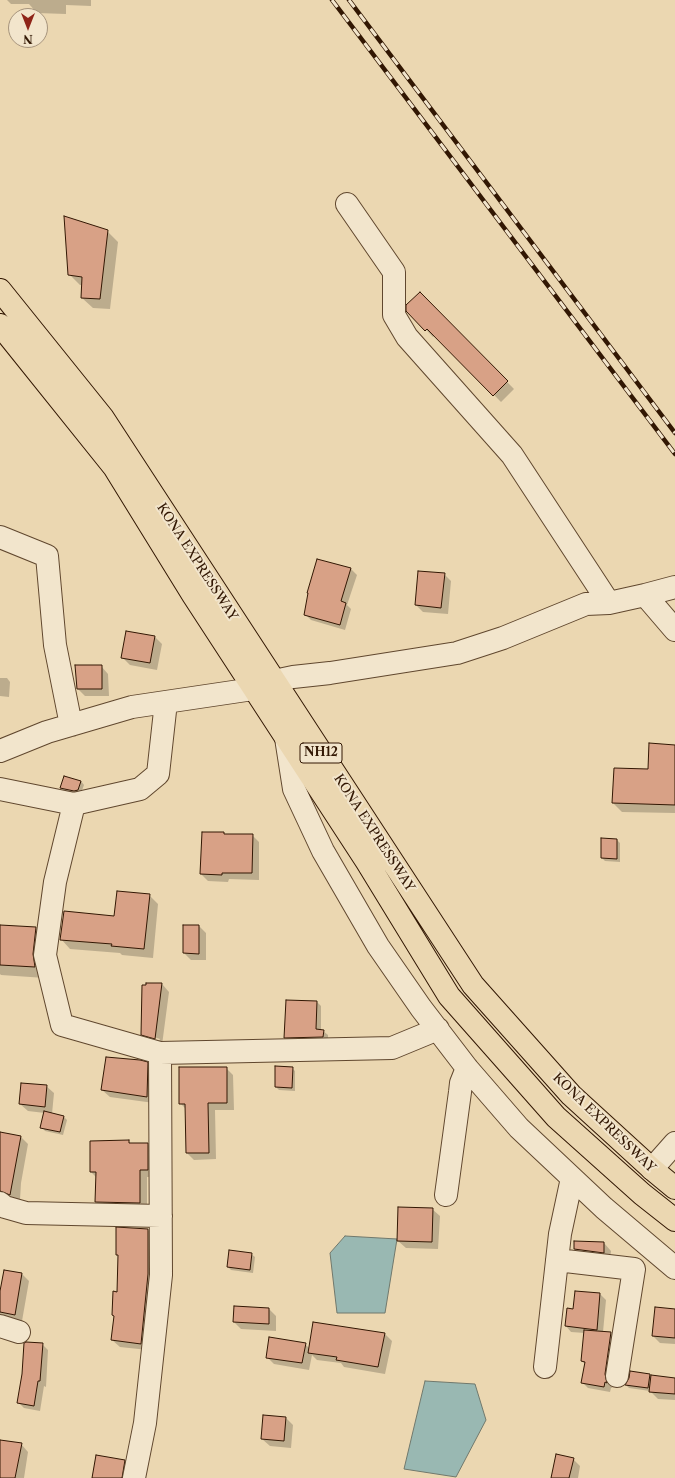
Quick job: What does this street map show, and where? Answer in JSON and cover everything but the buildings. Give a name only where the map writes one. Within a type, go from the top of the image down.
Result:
[{"type":"highway","name":"KONA EXPRESSWAY","points":[[0,290],[103,418],[473,985],[570,1095],[675,1188]]},
{"type":"highway","name":"KONA EXPRESSWAY","points":[[0,325],[114,467],[253,689],[367,862],[449,996],[556,1117],[642,1194],[675,1220]]},
{"type":"street","points":[[347,204],[394,272],[394,315],[407,337],[512,455],[609,602]]},
{"type":"street","points":[[0,537],[47,556],[55,645],[71,725]]},
{"type":"street","points":[[0,751],[47,732],[132,707],[253,689],[274,680],[330,673],[457,653],[503,638],[586,604],[609,602],[675,587]]},
{"type":"street","points":[[645,595],[675,630]]},
{"type":"street","points":[[0,788],[74,804],[140,789],[158,774],[166,702]]},
{"type":"street","points":[[286,738],[294,789],[323,851],[378,946],[438,1029],[467,1068],[519,1128],[604,1208],[675,1268]]},
{"type":"street","points":[[74,804],[55,882],[45,955],[62,1025],[160,1053],[392,1048],[438,1029]]},
{"type":"street","points":[[134,1478],[145,1423],[162,1275],[160,1053]]},
{"type":"street","points":[[446,1195],[460,1092],[467,1068]]},
{"type":"street","points":[[652,1169],[675,1144]]},
{"type":"street","points":[[545,1367],[560,1234],[572,1178]]},
{"type":"street","points":[[0,1203],[5,1207],[26,1213],[162,1216]]},
{"type":"street","points":[[557,1260],[634,1269],[617,1376]]},
{"type":"water","points":[[345,1236],[397,1239],[385,1313],[337,1313],[330,1253]]},
{"type":"water","points":[[425,1381],[475,1384],[486,1420],[456,1477],[404,1469]]},
{"type":"railway","points":[[332,0],[675,454]]},
{"type":"railway","points":[[349,0],[675,433]]}]
